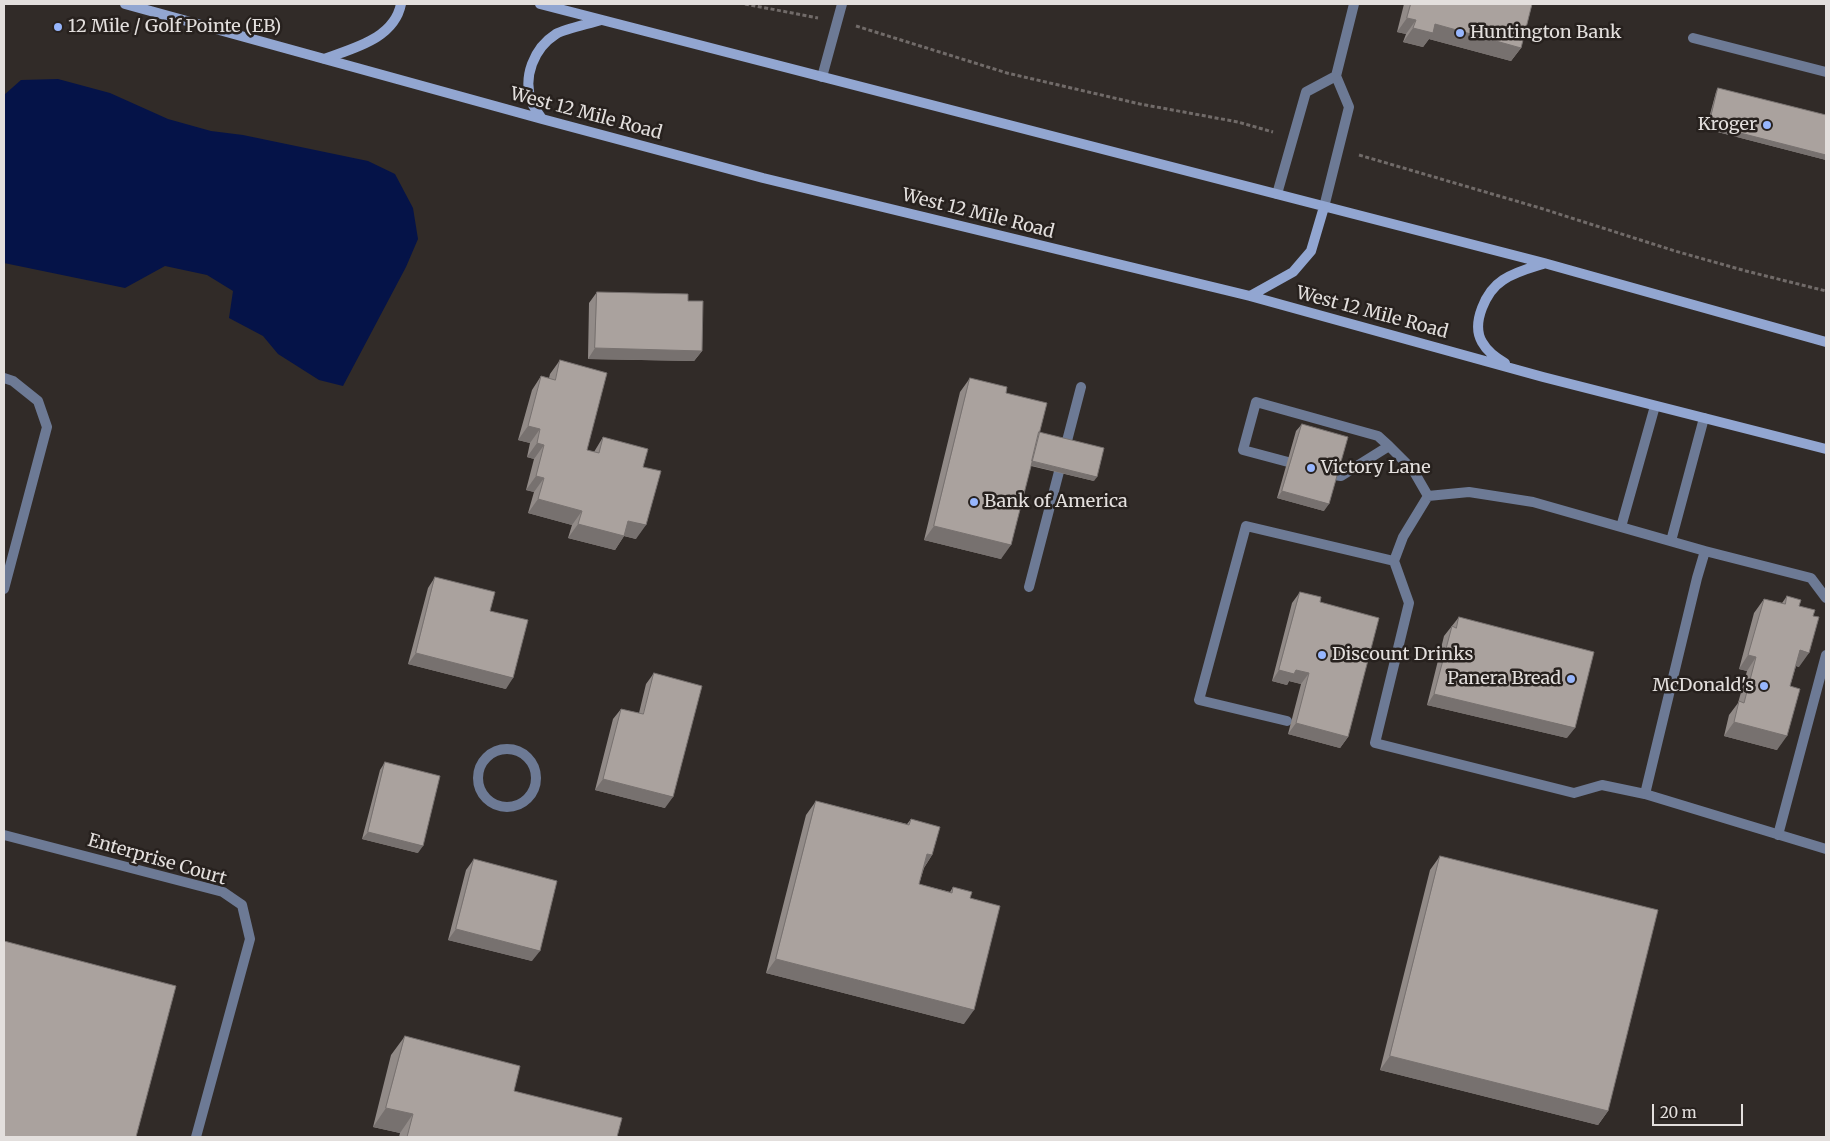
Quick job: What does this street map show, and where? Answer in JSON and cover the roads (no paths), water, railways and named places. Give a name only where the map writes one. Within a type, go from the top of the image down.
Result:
[{"type":"main road","name":"West 12 Mile Road","points":[[125,4],[542,119],[896,211],[1250,296],[1516,370],[1826,449]]},
{"type":"main road","points":[[324,59],[364,44],[389,28],[399,12],[401,4]]},
{"type":"main road","points":[[540,4],[1544,263],[1826,342]]},
{"type":"main road","points":[[542,119],[532,102],[529,86],[531,64],[541,48],[558,34],[602,20]]},
{"type":"main road","points":[[1250,296],[1293,272],[1311,250],[1324,207]]},
{"type":"main road","points":[[1516,370],[1494,357],[1481,341],[1479,322],[1482,307],[1488,295],[1502,281],[1519,272],[1544,263]]},
{"type":"street","points":[[822,77],[842,4]]},
{"type":"street","points":[[1324,207],[1349,107],[1336,76],[1354,4]]},
{"type":"street","points":[[1693,38],[1826,72]]},
{"type":"street","points":[[1277,194],[1306,92],[1336,76]]},
{"type":"street","points":[[4,378],[13,381],[38,401],[47,427],[4,589]]},
{"type":"street","points":[[1029,587],[1081,387]]},
{"type":"street","points":[[1288,462],[1243,450],[1256,402],[1378,436],[1413,470],[1428,496]]},
{"type":"street","points":[[1621,526],[1655,406]]},
{"type":"street","points":[[1671,541],[1704,418]]},
{"type":"street","points":[[1334,474],[1341,476],[1389,446]]},
{"type":"street","points":[[1428,496],[1469,492],[1533,502],[1705,551],[1811,578],[1826,598]]},
{"type":"street","points":[[1428,496],[1403,537],[1394,561],[1410,603],[1375,743],[1574,793],[1602,785],[1645,794],[1826,849]]},
{"type":"street","points":[[1287,721],[1199,700],[1246,526],[1394,561]]},
{"type":"street","points":[[1645,794],[1705,551]]},
{"type":"street","points":[[1778,835],[1826,655]]},
{"type":"street","points":[[504,748],[516,750],[526,755],[533,764],[537,775],[535,787],[530,797],[521,804],[510,807],[499,806],[488,800],[481,791],[478,781],[479,769],[484,759],[493,752],[504,748]]},
{"type":"street","name":"Enterprise Court","points":[[4,835],[223,892],[242,905],[250,939],[196,1137]]},
{"type":"place","name":"12 Mile / Golf Pointe (EB)","points":[[58,27]]},
{"type":"place","name":"Huntington Bank","points":[[1460,33]]},
{"type":"place","name":"Kroger","points":[[1767,125]]},
{"type":"place","name":"Victory Lane","points":[[1311,468]]},
{"type":"place","name":"Bank of America","points":[[974,502]]},
{"type":"place","name":"Discount Drinks","points":[[1322,655]]},
{"type":"place","name":"Panera Bread","points":[[1571,679]]},
{"type":"place","name":"McDonald's","points":[[1764,686]]}]
